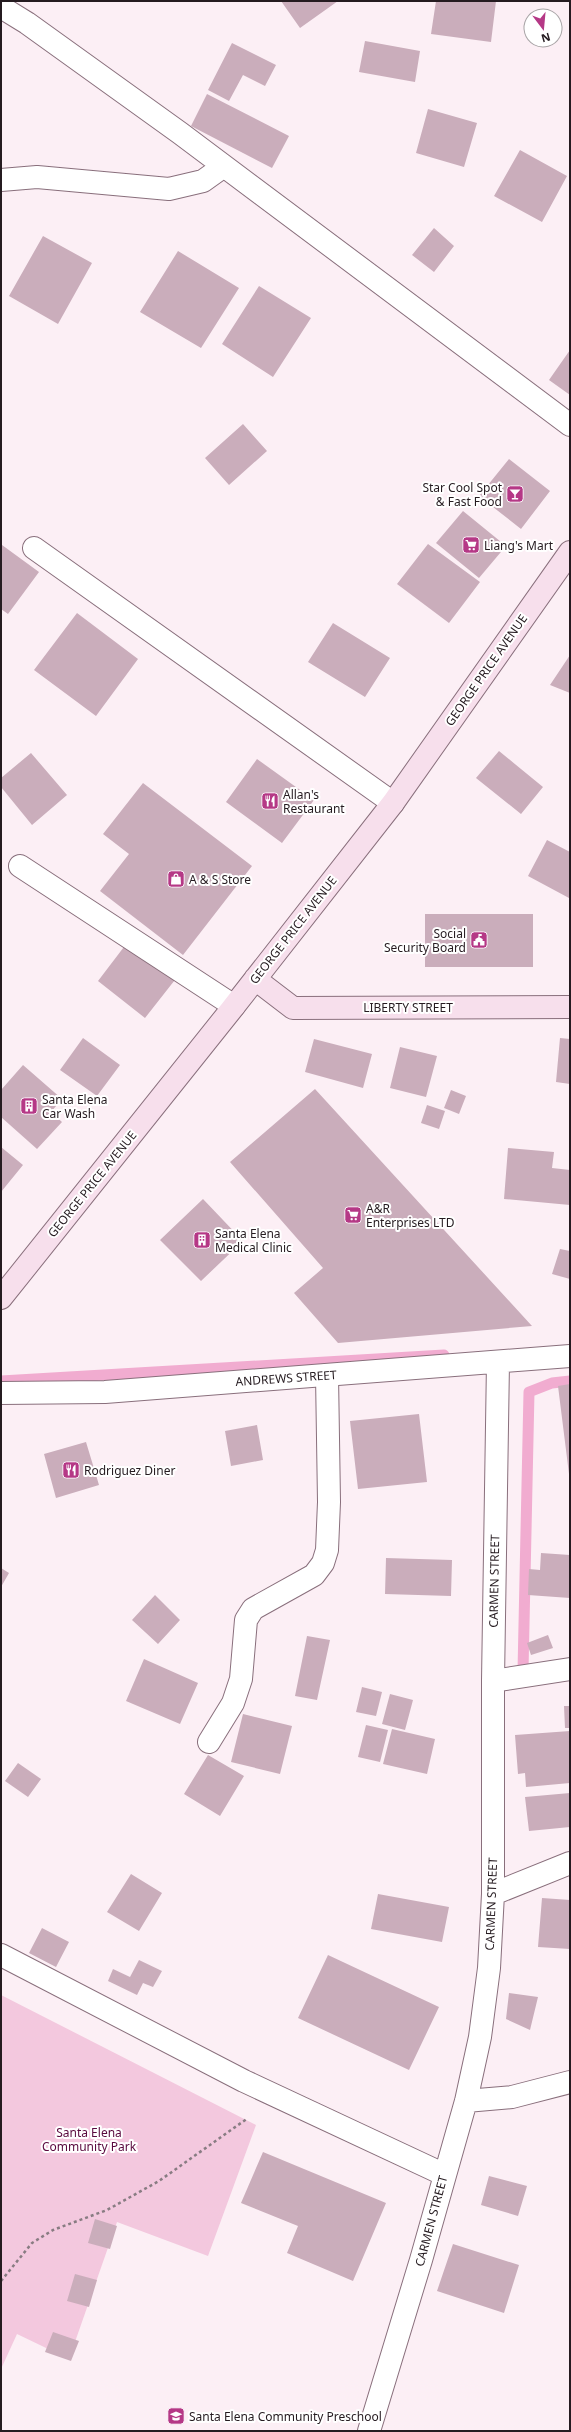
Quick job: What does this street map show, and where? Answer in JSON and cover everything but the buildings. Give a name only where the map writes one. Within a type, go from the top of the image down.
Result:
[{"type":"main road","name":"GEORGE PRICE AVENUE","points":[[1,1298],[234,1006],[393,803],[570,552]]},
{"type":"main road","name":"LIBERTY STREET","points":[[255,979],[293,1008],[570,1007]]},
{"type":"street","points":[[1,7],[26,23],[224,166],[570,425]]},
{"type":"street","points":[[1,180],[38,177],[169,190],[203,181],[224,166]]},
{"type":"street","points":[[34,548],[393,803]]},
{"type":"street","points":[[20,866],[234,1006]]},
{"type":"street","name":"ANDREWS STREET","points":[[1,1393],[105,1392],[570,1356]]},
{"type":"street","name":"CARMEN STREET","points":[[370,2431],[421,2260],[444,2174],[466,2101],[480,2037],[488,1968],[493,1894],[493,1681],[498,1362]]},
{"type":"street","points":[[209,1742],[233,1703],[241,1679],[246,1620],[253,1610],[314,1575],[324,1563],[327,1550],[329,1502],[327,1375]]},
{"type":"street","points":[[493,1681],[570,1669]]},
{"type":"street","points":[[493,1894],[570,1863]]},
{"type":"street","points":[[1,1955],[275,2096],[444,2174]]},
{"type":"street","points":[[466,2101],[512,2097],[570,2082]]},
{"type":"path","points":[[1,2281],[32,2243],[53,2230],[107,2210],[159,2181],[232,2130],[275,2096]]},
{"type":"green space","name":"Santa Elena Community Park","points":[[1,1995],[256,2125],[208,2256],[117,2222],[69,2359],[17,2334],[1,2369]]},
{"type":"waterway","points":[[1,1381],[444,1355]]},
{"type":"waterway","points":[[523,1671],[529,1392],[552,1383],[570,1381]]},
{"type":"place","name":"Star Cool Spot & Fast Food","points":[[515,494]]},
{"type":"place","name":"Liang's Mart","points":[[471,545]]},
{"type":"place","name":"Allan's Restaurant","points":[[270,801]]},
{"type":"place","name":"A & S Store","points":[[176,879]]},
{"type":"place","name":"Social Security Board","points":[[479,940]]},
{"type":"place","name":"Santa Elena Car Wash","points":[[29,1106]]},
{"type":"place","name":"A&R Enterprises LTD","points":[[353,1215]]},
{"type":"place","name":"Santa Elena Medical Clinic","points":[[202,1240]]},
{"type":"place","name":"Rodriguez Diner","points":[[71,1470]]},
{"type":"place","name":"Santa Elena Community Preschool","points":[[176,2416]]}]
